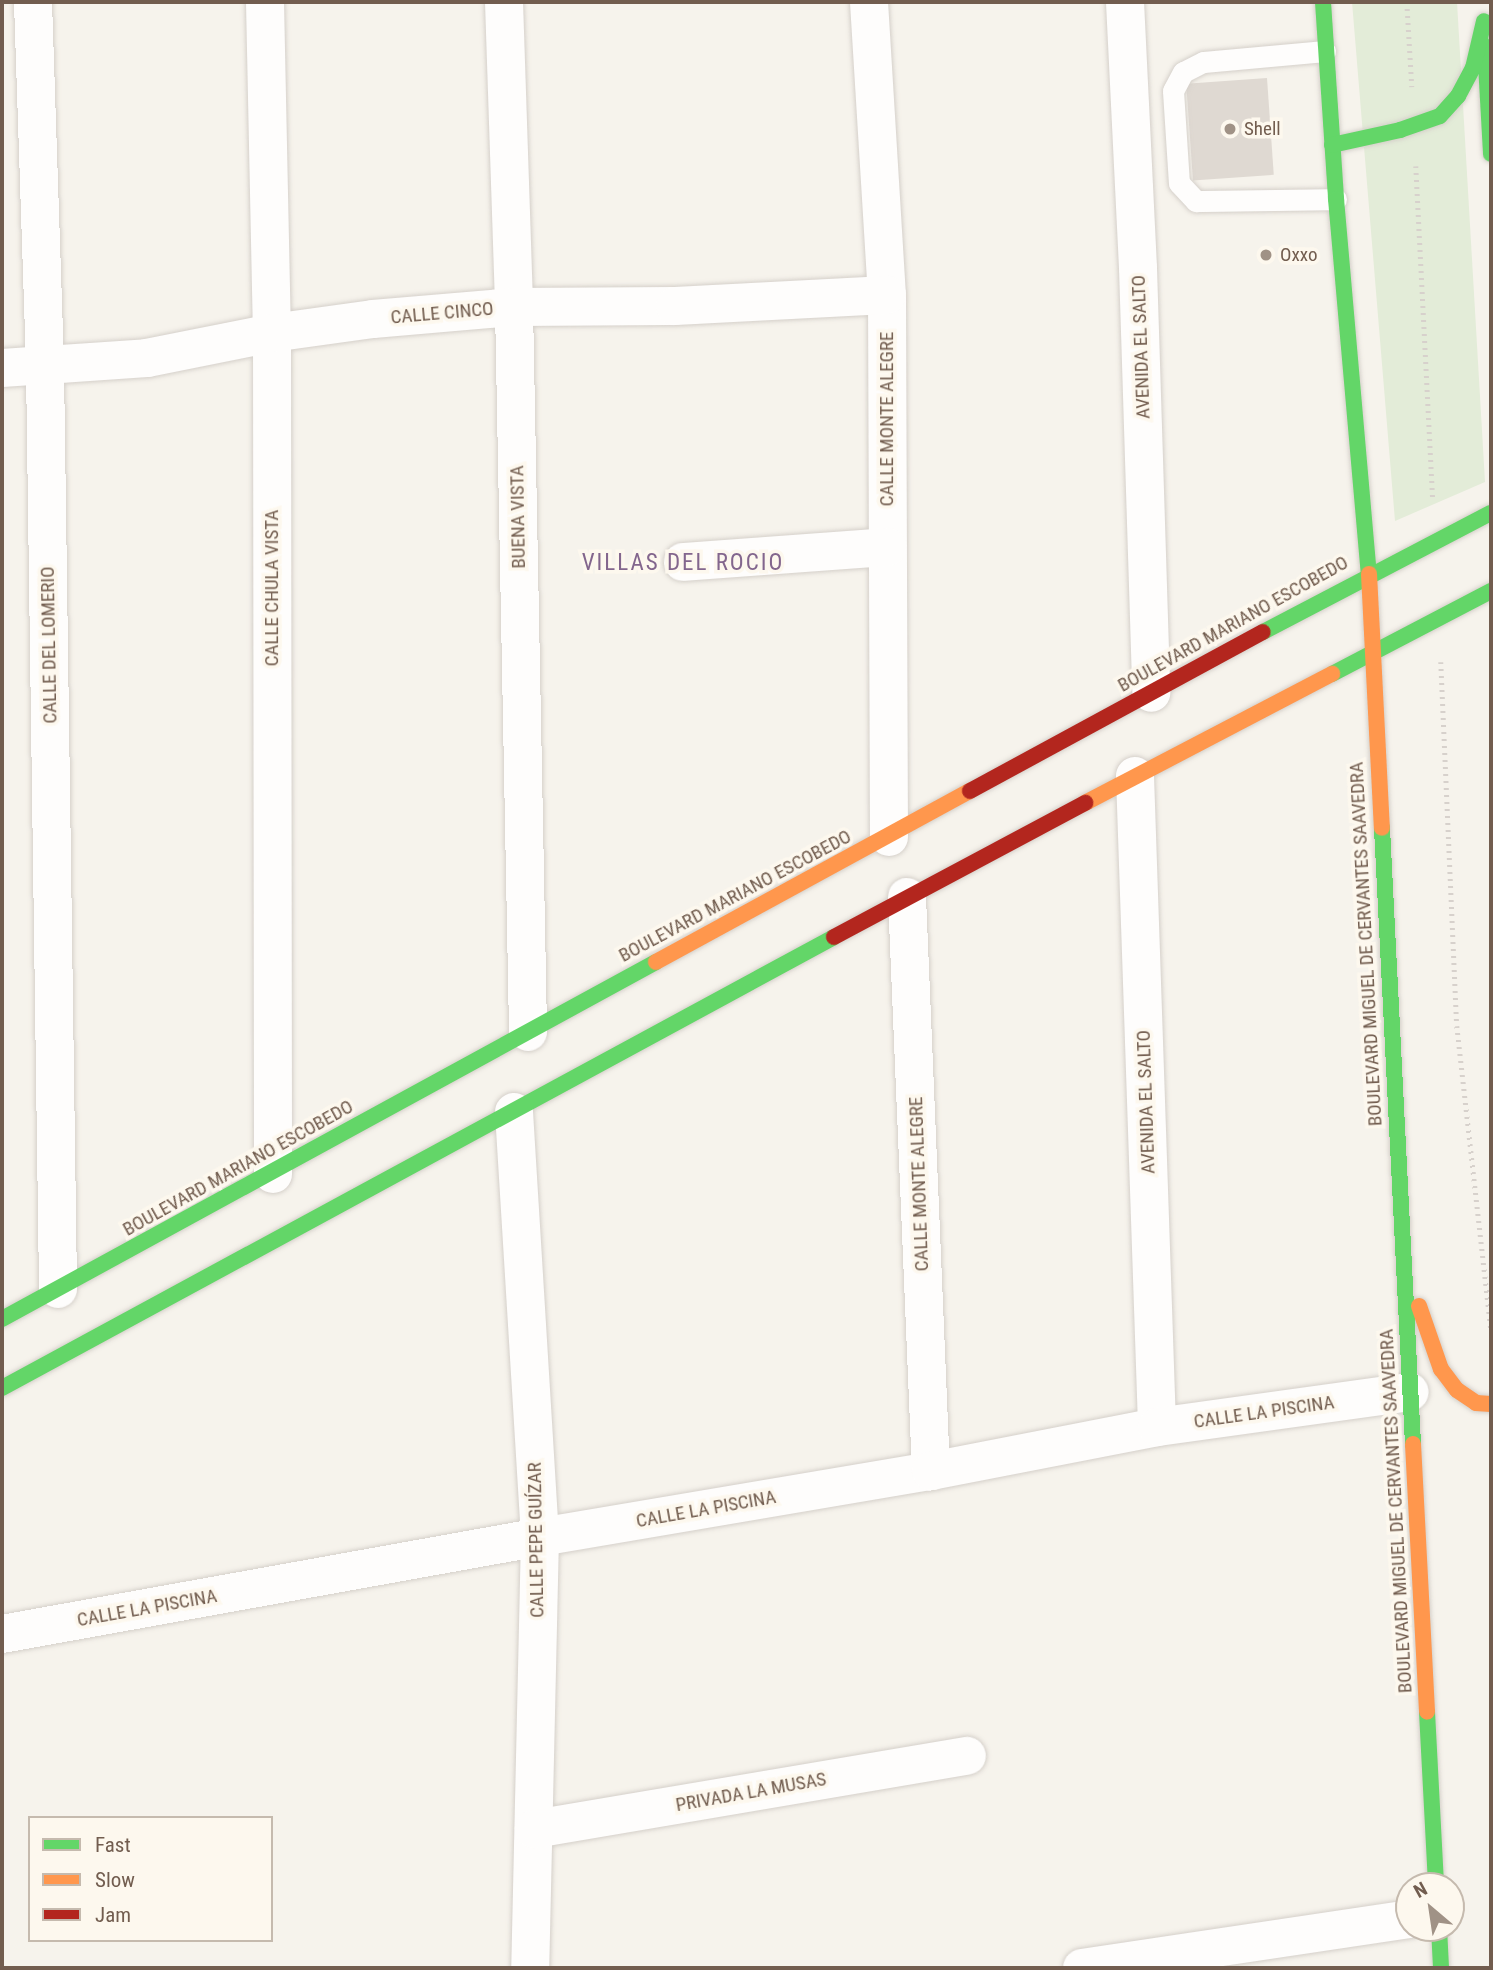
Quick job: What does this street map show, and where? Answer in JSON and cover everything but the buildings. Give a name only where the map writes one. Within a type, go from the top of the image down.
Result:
[{"type":"main road","name":"BOULEVARD MIGUEL DE CERVANTES SAAVEDRA","points":[[1323,2],[1336,199],[1369,574],[1435,1872]]},
{"type":"main road","points":[[1483,2],[1491,154]]},
{"type":"main road","points":[[1332,145],[1415,125],[1440,116],[1458,96],[1473,68],[1484,21]]},
{"type":"main road","name":"BOULEVARD MARIANO ESCOBEDO","points":[[2,1319],[273,1174],[528,1032],[1369,574],[1491,513]]},
{"type":"main road","points":[[2,1388],[907,897],[1491,591]]},
{"type":"main road","points":[[1405,1260],[1441,1369],[1457,1391],[1476,1403],[1491,1404]]},
{"type":"main road","points":[[1439,1942],[1441,1968]]},
{"type":"street","name":"CALLE DEL LOMERIO","points":[[33,2],[46,367],[58,1289]]},
{"type":"street","name":"CALLE CHULA VISTA","points":[[265,2],[272,333],[273,1174]]},
{"type":"street","name":"BUENA VISTA","points":[[505,2],[514,307],[528,1032]]},
{"type":"street","name":"CALLE MONTE ALEGRE","points":[[869,2],[887,295],[889,837]]},
{"type":"street","name":"AVENIDA EL SALTO","points":[[1125,2],[1139,281],[1151,693]]},
{"type":"street","name":"CALLE CINCO","points":[[2,368],[147,358],[272,333],[373,319],[514,307],[675,306],[887,295]]},
{"type":"street","points":[[683,562],[887,547]]},
{"type":"street","name":"AVENIDA EL SALTO","points":[[1135,776],[1157,1427]]},
{"type":"street","name":"CALLE MONTE ALEGRE","points":[[907,897],[931,1471]]},
{"type":"street","name":"CALLE PEPE GUÍZAR","points":[[514,1112],[540,1537],[530,1968]]},
{"type":"street","name":"CALLE LA PISCINA","points":[[2,1634],[540,1537],[931,1471],[1157,1427],[1410,1392]]},
{"type":"street","name":"PRIVADA LA MUSAS","points":[[534,1829],[967,1756]]},
{"type":"street","points":[[1082,1968],[1395,1921]]},
{"type":"lane","points":[[1325,51],[1203,62],[1183,72],[1173,91],[1179,183],[1196,201],[1336,199]]},
{"type":"path","points":[[1407,2],[1436,541]]},
{"type":"path","points":[[1439,618],[1457,1026],[1491,1331]]},
{"type":"green space","points":[[1352,2],[1457,2],[1485,482],[1395,521]]},
{"type":"traffic: fast","points":[[1323,2],[1336,199],[1369,574]]},
{"type":"traffic: fast","points":[[1332,145],[1400,130],[1440,116],[1458,96],[1473,68],[1484,21]]},
{"type":"traffic: fast","points":[[1485,46],[1491,154]]},
{"type":"traffic: fast","points":[[1263,632],[1491,513]]},
{"type":"traffic: fast","points":[[1332,674],[1491,591]]},
{"type":"traffic: fast","points":[[1382,828],[1413,1444]]},
{"type":"traffic: fast","points":[[2,1388],[834,937]]},
{"type":"traffic: fast","points":[[2,1319],[656,962]]},
{"type":"traffic: fast","points":[[1427,1712],[1435,1872]]},
{"type":"traffic: fast","points":[[1440,1942],[1441,1968]]},
{"type":"traffic: slow","points":[[1369,574],[1382,828]]},
{"type":"traffic: slow","points":[[1085,803],[1332,674]]},
{"type":"traffic: slow","points":[[656,962],[970,791]]},
{"type":"traffic: slow","points":[[1419,1306],[1441,1369],[1457,1390],[1476,1403],[1491,1404]]},
{"type":"traffic: slow","points":[[1413,1444],[1427,1712]]},
{"type":"traffic: jam","points":[[970,791],[1263,632]]},
{"type":"traffic: jam","points":[[834,937],[1085,803]]},
{"type":"place","name":"Shell","points":[[1230,129]]},
{"type":"place","name":"Oxxo","points":[[1266,255]]},
{"type":"district","name":"VILLAS DEL ROCIO","points":[[683,563]]}]
